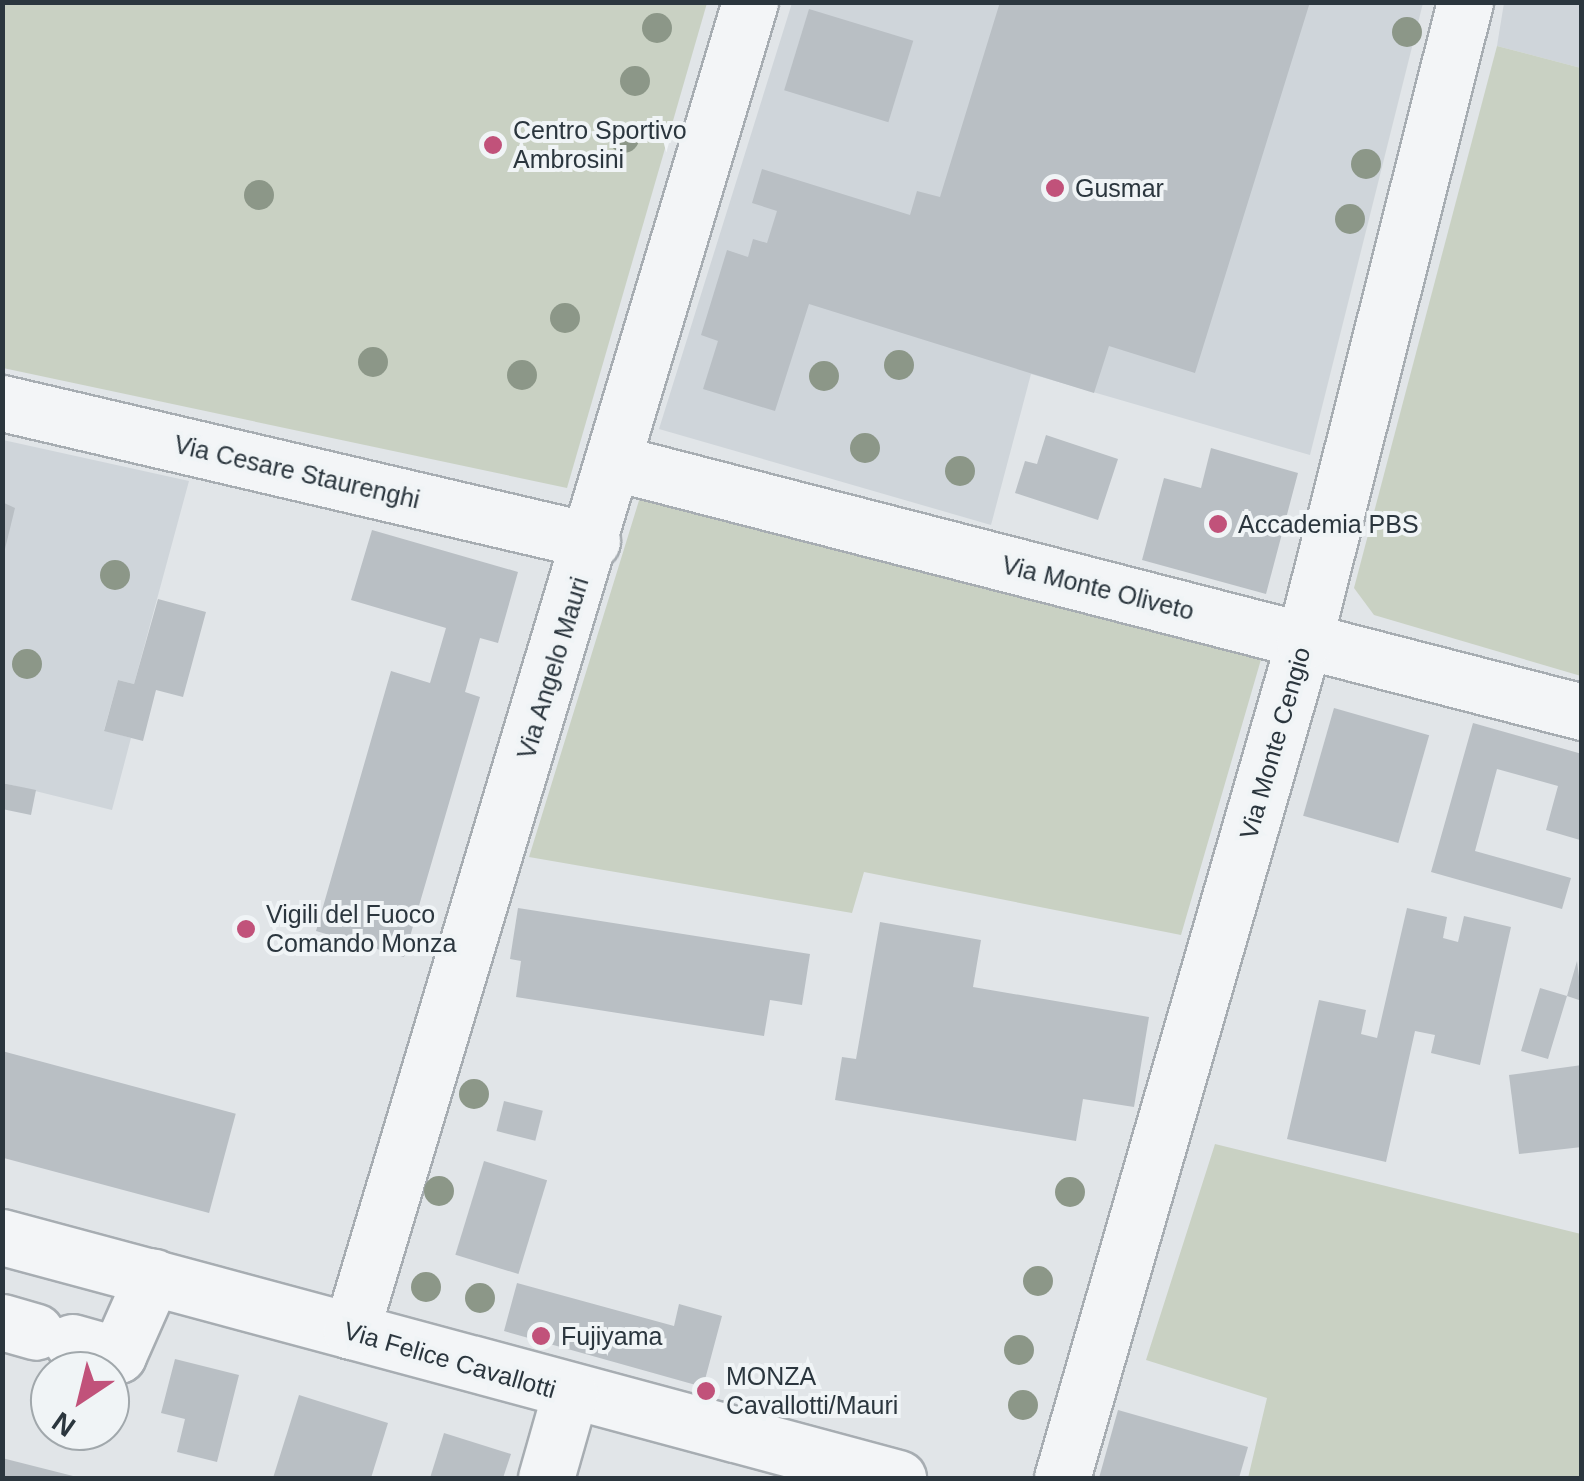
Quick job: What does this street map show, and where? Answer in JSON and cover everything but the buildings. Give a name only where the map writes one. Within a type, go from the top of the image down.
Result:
[{"type":"street","name":"Via Angelo Mauri","points":[[351,1332],[616,463],[750,2]]},
{"type":"street","name":"Via Monte Cengio","points":[[1062,1478],[1304,641],[1466,2]]},
{"type":"street","name":"Via Cesare Staurenghi","points":[[2,403],[592,541]]},
{"type":"street","name":"Via Monte Oliveto","points":[[616,463],[1582,712]]},
{"type":"street","name":"Via Felice Cavallotti","points":[[2,1237],[570,1394],[898,1478]]},
{"type":"street","points":[[37,1332],[118,1355],[153,1276]]},
{"type":"street","points":[[546,1478],[570,1394]]},
{"type":"shaded area","points":[[2,3],[707,3],[567,488],[3,368]]},
{"type":"shaded area","name":"Gusmar","points":[[792,3],[1423,3],[1310,455],[1031,374],[991,525],[659,429]]},
{"type":"shaded area","points":[[1504,3],[1581,3],[1581,68],[1497,46]]},
{"type":"shaded area","points":[[1497,46],[1581,68],[1581,676],[1374,615],[1354,588]]},
{"type":"shaded area","points":[[3,440],[189,481],[134,684],[118,680],[104,730],[131,738],[112,810],[3,783]]},
{"type":"shaded area","points":[[641,494],[1262,656],[1181,935],[864,872],[852,913],[529,857]]},
{"type":"shaded area","points":[[1215,1144],[1581,1234],[1581,1478],[1248,1478],[1267,1398],[1146,1360]]},
{"type":"place","name":"Centro Sportivo Ambrosini","points":[[493,145]]},
{"type":"place","name":"Gusmar","points":[[1055,188]]},
{"type":"place","name":"Accademia PBS","points":[[1218,524]]},
{"type":"place","name":"Vigili del Fuoco Comando Monza","points":[[246,929]]},
{"type":"place","name":"Fujiyama","points":[[541,1336]]},
{"type":"place","name":"MONZA Cavallotti/Mauri","points":[[706,1391]]}]
